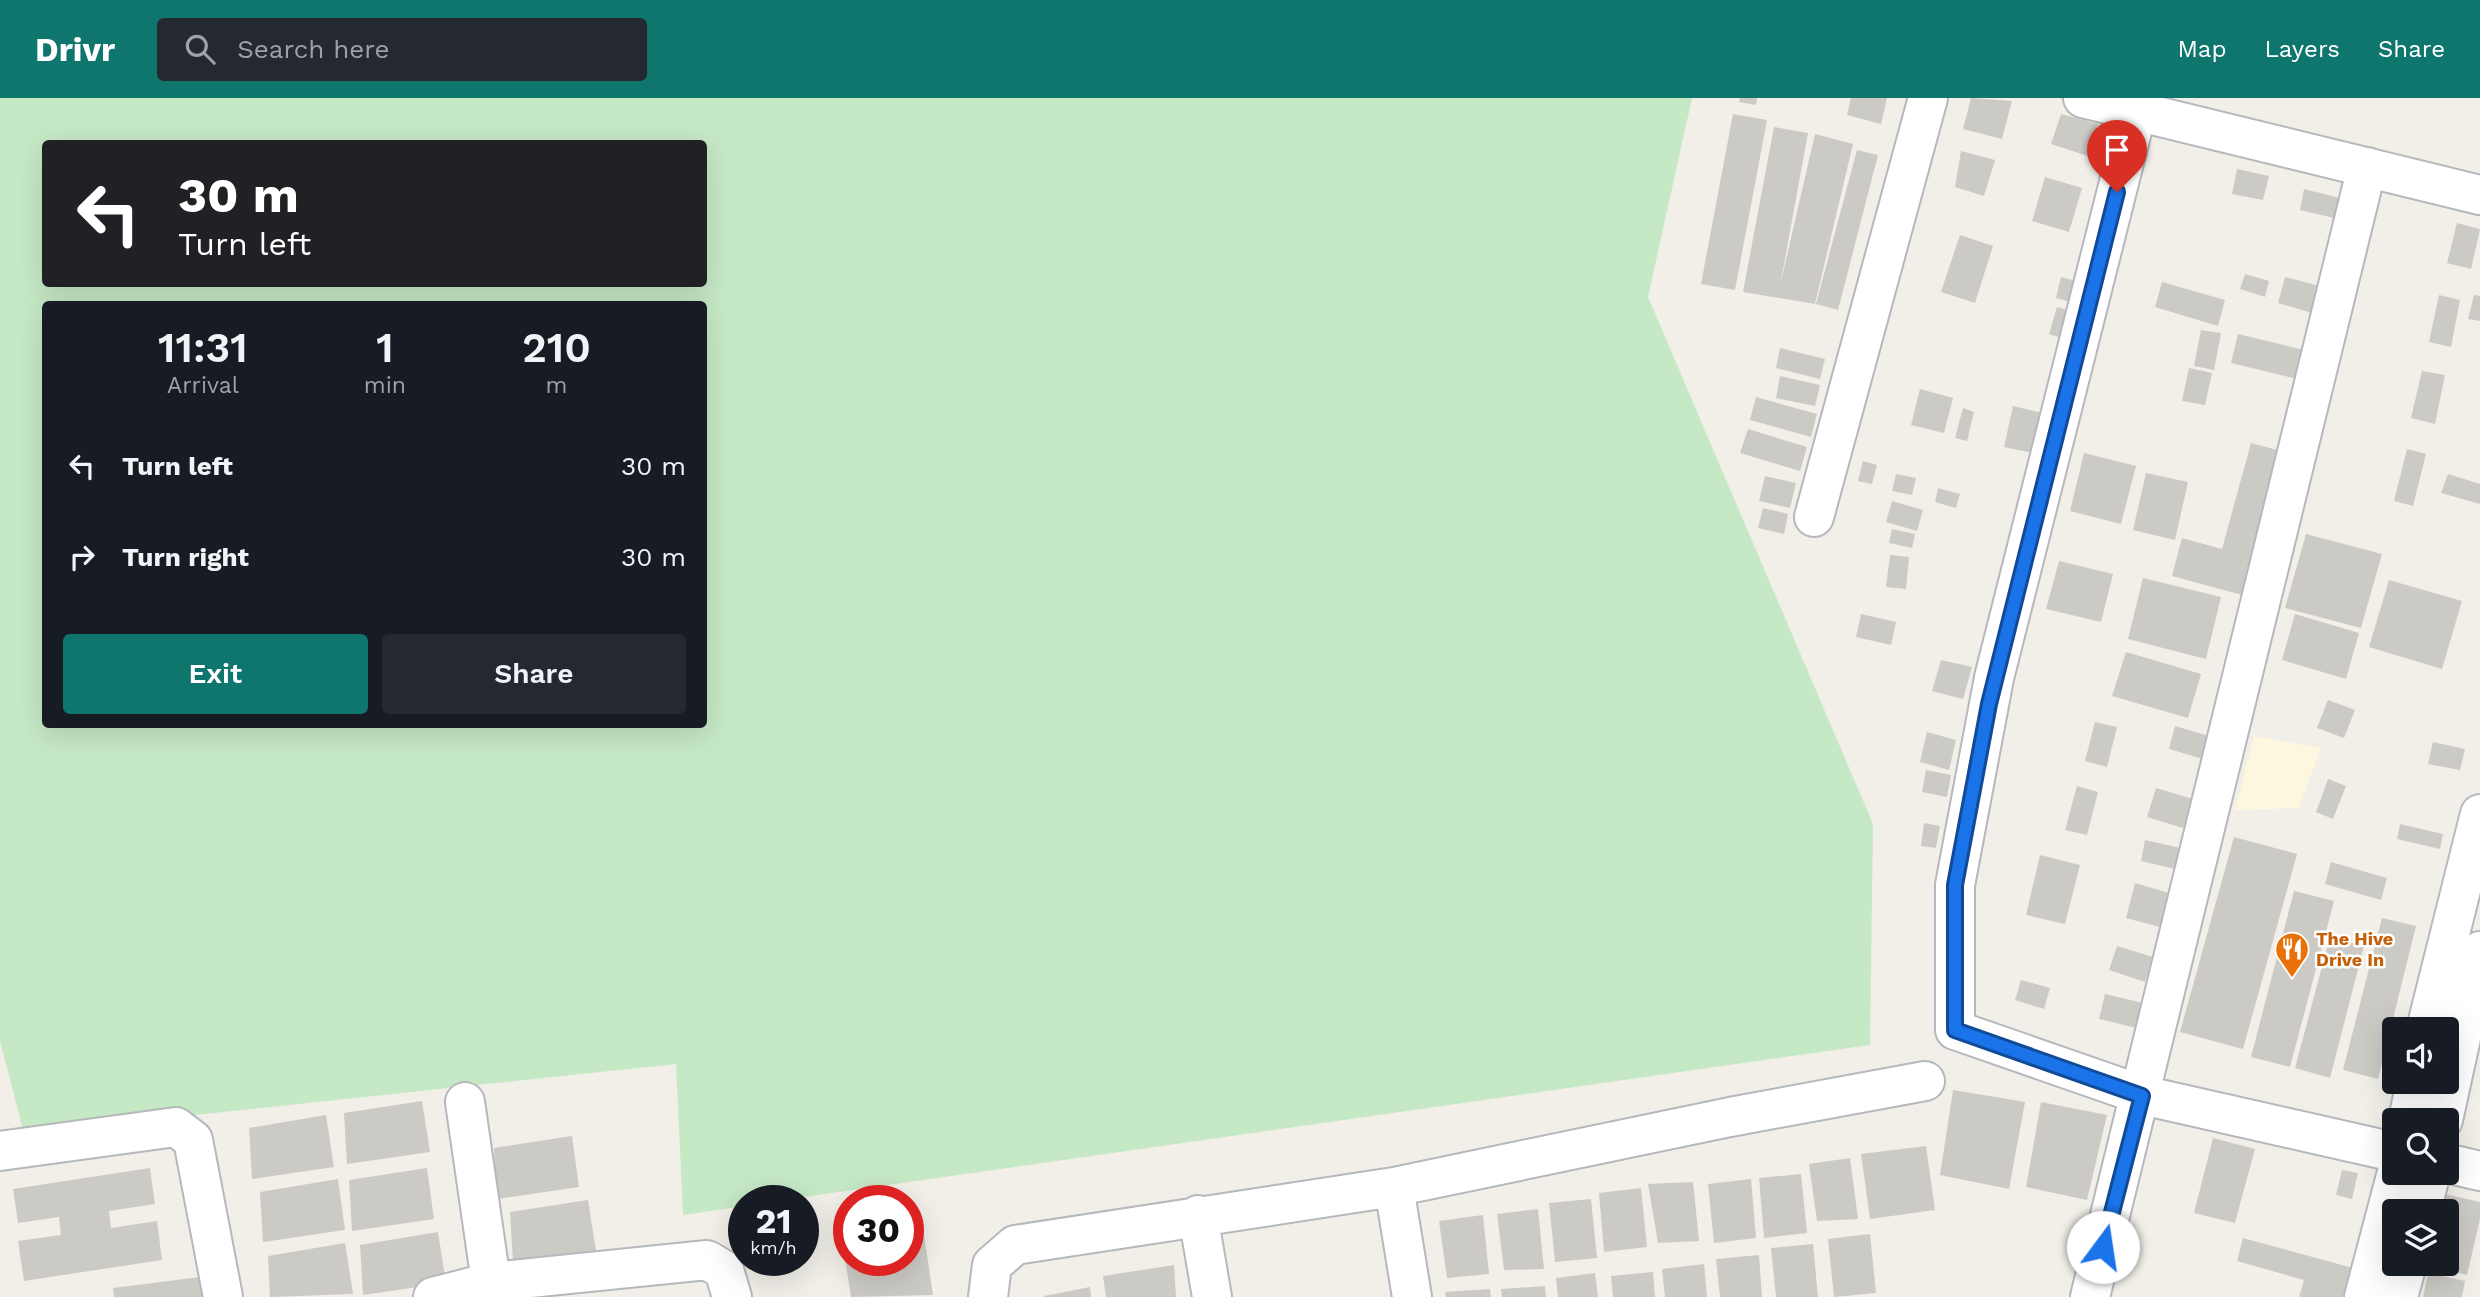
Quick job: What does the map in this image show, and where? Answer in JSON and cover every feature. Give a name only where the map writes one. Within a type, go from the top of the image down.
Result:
[{"type":"street","points":[[1814,517],[1927,98]]},
{"type":"street","points":[[2083,98],[2480,195]]},
{"type":"street","points":[[2137,111],[1992,691],[1955,885],[1955,1030],[2142,1096],[2382,1149]]},
{"type":"street","points":[[2091,1297],[2367,167]]},
{"type":"street","points":[[2441,1017],[2480,814]]},
{"type":"street","points":[[2446,1017],[2480,951]]},
{"type":"street","points":[[988,1297],[992,1265],[1015,1245],[1394,1187],[1730,1117],[1926,1081]]},
{"type":"street","points":[[465,1102],[491,1282]]},
{"type":"street","points":[[0,1151],[176,1127],[193,1140],[223,1297]]},
{"type":"street","points":[[2459,1166],[2480,1171]]},
{"type":"street","points":[[2364,1297],[2394,1185]]},
{"type":"street","points":[[1394,1187],[1412,1297]]},
{"type":"street","points":[[1198,1215],[1212,1297]]},
{"type":"street","points":[[433,1297],[491,1282],[707,1260],[724,1270],[732,1297]]},
{"type":"street","points":[[2398,1297],[2404,1276]]},
{"type":"shaded area","points":[[2254,736],[2321,748],[2299,808],[2235,810]]},
{"type":"green space","points":[[0,98],[1692,98],[1648,297],[1873,824],[1870,1045],[887,1185],[833,1185],[833,1193],[819,1195],[819,1185],[728,1185],[728,1208],[683,1215],[676,1064],[24,1133],[0,1041]]},
{"type":"building","points":[[1740,98],[1757,98],[1756,105],[1739,102]]},
{"type":"building","points":[[1851,98],[1887,98],[1881,124],[1847,115]]},
{"type":"building","points":[[1971,98],[2012,101],[2002,139],[1963,129]]},
{"type":"building","points":[[1733,114],[1767,120],[1735,290],[1701,284]]},
{"type":"building","points":[[2061,114],[2098,124],[2088,156],[2051,144]]},
{"type":"building","points":[[1774,127],[1808,133],[1780,286],[1815,134],[1853,144],[1815,304],[1743,292]]},
{"type":"building","points":[[1857,150],[1878,155],[1838,310],[1816,304]]},
{"type":"building","points":[[1961,151],[1995,160],[1984,196],[1955,187]]},
{"type":"building","points":[[2237,169],[2269,176],[2263,200],[2232,194]]},
{"type":"building","points":[[2045,177],[2082,188],[2069,232],[2032,221]]},
{"type":"building","points":[[2304,189],[2340,198],[2334,218],[2300,210]]},
{"type":"building","points":[[2457,223],[2480,229],[2471,269],[2447,263]]},
{"type":"building","points":[[1960,235],[1993,246],[1975,303],[1941,292]]},
{"type":"building","points":[[2245,274],[2269,281],[2265,297],[2240,289]]},
{"type":"building","points":[[2061,277],[2080,282],[2074,303],[2056,298]]},
{"type":"building","points":[[2285,277],[2320,286],[2312,313],[2278,303]]},
{"type":"building","points":[[2162,282],[2225,300],[2218,326],[2155,307]]},
{"type":"building","points":[[2439,295],[2460,300],[2451,347],[2429,342]]},
{"type":"building","points":[[2474,295],[2480,296],[2480,321],[2468,319]]},
{"type":"building","points":[[2057,307],[2073,312],[2065,339],[2049,334]]},
{"type":"building","points":[[2201,330],[2221,333],[2214,370],[2194,366]]},
{"type":"building","points":[[2238,334],[2304,350],[2297,379],[2231,363]]},
{"type":"building","points":[[1780,348],[1825,359],[1820,379],[1776,368]]},
{"type":"building","points":[[2189,368],[2212,373],[2205,405],[2182,401]]},
{"type":"building","points":[[2422,371],[2445,375],[2435,424],[2411,418]]},
{"type":"building","points":[[1780,376],[1820,385],[1815,406],[1776,398]]},
{"type":"building","points":[[1920,389],[1953,398],[1944,433],[1911,425]]},
{"type":"building","points":[[1756,397],[1817,414],[1811,437],[1750,420]]},
{"type":"building","points":[[2013,406],[2042,413],[2033,453],[2004,447]]},
{"type":"building","points":[[1963,408],[1974,412],[1967,441],[1955,438]]},
{"type":"building","points":[[1748,429],[1807,447],[1800,471],[1740,453]]},
{"type":"building","points":[[2251,443],[2281,451],[2242,595],[2172,576],[2182,538],[2222,549]]},
{"type":"building","points":[[2407,449],[2426,454],[2413,506],[2394,501]]},
{"type":"building","points":[[2084,453],[2136,466],[2121,524],[2070,511]]},
{"type":"building","points":[[1863,461],[1877,465],[1872,484],[1858,481]]},
{"type":"building","points":[[2146,473],[2188,482],[2175,540],[2133,530]]},
{"type":"building","points":[[1896,474],[1916,478],[1912,495],[1892,491]]},
{"type":"building","points":[[2448,474],[2480,484],[2480,504],[2441,493]]},
{"type":"building","points":[[1765,476],[1796,483],[1790,508],[1759,501]]},
{"type":"building","points":[[1938,488],[1960,494],[1956,508],[1935,502]]},
{"type":"building","points":[[1892,501],[1923,510],[1917,531],[1886,522]]},
{"type":"building","points":[[1763,508],[1788,514],[1784,534],[1758,528]]},
{"type":"building","points":[[1892,529],[1915,534],[1912,548],[1889,543]]},
{"type":"building","points":[[2306,534],[2382,554],[2361,628],[2285,608]]},
{"type":"building","points":[[1890,555],[1909,557],[1906,589],[1886,587]]},
{"type":"building","points":[[2059,561],[2113,574],[2101,622],[2046,609]]},
{"type":"building","points":[[2143,578],[2221,597],[2206,659],[2128,639]]},
{"type":"building","points":[[2389,580],[2462,601],[2442,669],[2369,647]]},
{"type":"building","points":[[1861,614],[1896,622],[1891,645],[1856,637]]},
{"type":"building","points":[[2295,614],[2359,633],[2346,679],[2282,660]]},
{"type":"building","points":[[2126,652],[2201,674],[2188,718],[2112,696]]},
{"type":"building","points":[[1941,660],[1972,667],[1963,699],[1932,691]]},
{"type":"building","points":[[2328,700],[2355,710],[2344,738],[2317,728]]},
{"type":"building","points":[[2095,722],[2117,727],[2107,767],[2085,761]]},
{"type":"building","points":[[2175,726],[2209,736],[2203,759],[2169,749]]},
{"type":"building","points":[[1927,732],[1956,740],[1949,770],[1920,762]]},
{"type":"building","points":[[2433,742],[2465,749],[2460,770],[2428,764]]},
{"type":"building","points":[[1926,770],[1951,775],[1947,797],[1922,792]]},
{"type":"building","points":[[2328,779],[2346,786],[2333,819],[2316,812]]},
{"type":"building","points":[[2077,786],[2098,792],[2087,835],[2065,830]]},
{"type":"building","points":[[2156,788],[2193,799],[2183,828],[2147,817]]},
{"type":"building","points":[[1924,823],[1940,826],[1936,848],[1921,846]]},
{"type":"building","points":[[2400,824],[2443,834],[2440,849],[2397,839]]},
{"type":"building","points":[[2234,837],[2297,854],[2243,1049],[2180,1032]]},
{"type":"building","points":[[2145,840],[2180,848],[2175,869],[2141,861]]},
{"type":"building","points":[[2040,855],[2080,865],[2065,924],[2026,915]]},
{"type":"building","points":[[2331,862],[2387,878],[2381,900],[2325,884]]},
{"type":"building","points":[[2135,883],[2169,893],[2160,927],[2126,918]]},
{"type":"building","name":"The Hive Drive In","points":[[2294,891],[2334,901],[2290,1067],[2251,1057]]},
{"type":"building","points":[[2382,918],[2416,926],[2393,1017],[2382,1017],[2382,1063],[2378,1079],[2343,1070]]},
{"type":"building","points":[[2330,937],[2364,946],[2330,1078],[2295,1068]]},
{"type":"building","points":[[2117,946],[2153,957],[2145,982],[2109,970]]},
{"type":"building","points":[[2021,980],[2050,988],[2044,1009],[2015,1000]]},
{"type":"building","points":[[2105,994],[2143,1003],[2137,1028],[2099,1019]]},
{"type":"building","points":[[1953,1090],[2025,1102],[2009,1189],[1940,1175]]},
{"type":"building","points":[[422,1101],[430,1152],[347,1164],[344,1113]]},
{"type":"building","points":[[2041,1102],[2107,1115],[2087,1200],[2026,1187]]},
{"type":"building","points":[[326,1115],[334,1167],[252,1179],[249,1128]]},
{"type":"building","points":[[572,1136],[579,1187],[497,1199],[494,1148]]},
{"type":"building","points":[[2213,1138],[2255,1149],[2235,1223],[2194,1213]]},
{"type":"building","points":[[1926,1146],[1935,1210],[1870,1219],[1861,1154]]},
{"type":"building","points":[[1850,1158],[1858,1219],[1817,1221],[1809,1164]]},
{"type":"building","points":[[150,1168],[155,1204],[109,1211],[111,1228],[157,1221],[162,1260],[24,1281],[18,1241],[61,1235],[59,1217],[18,1223],[13,1189]]},
{"type":"building","points":[[427,1168],[434,1219],[352,1231],[349,1180]]},
{"type":"building","points":[[2342,1170],[2358,1173],[2352,1199],[2336,1195]]},
{"type":"building","points":[[1801,1174],[1807,1233],[1764,1238],[1759,1178]]},
{"type":"building","points":[[338,1179],[345,1230],[263,1242],[260,1192]]},
{"type":"building","points":[[1751,1179],[1756,1238],[1714,1243],[1708,1184]]},
{"type":"building","points":[[1693,1182],[1699,1241],[1658,1243],[1648,1184]]},
{"type":"building","points":[[1641,1188],[1647,1247],[1604,1252],[1599,1193]]},
{"type":"building","points":[[2445,1194],[2480,1202],[2480,1219],[2467,1275],[2459,1273],[2459,1199],[2444,1199]]},
{"type":"building","points":[[1591,1199],[1597,1258],[1555,1262],[1549,1203]]},
{"type":"building","points":[[588,1200],[596,1251],[513,1263],[510,1212]]},
{"type":"building","points":[[1538,1209],[1544,1269],[1504,1270],[1497,1214]]},
{"type":"building","points":[[1483,1215],[1489,1274],[1447,1278],[1439,1221]]},
{"type":"building","points":[[438,1232],[446,1283],[363,1295],[360,1245]]},
{"type":"building","points":[[1870,1234],[1876,1293],[1834,1297],[1828,1239]]},
{"type":"building","points":[[924,1235],[933,1295],[851,1297],[848,1276],[924,1276]]},
{"type":"building","points":[[2243,1238],[2353,1268],[2345,1297],[2299,1297],[2304,1280],[2237,1261]]},
{"type":"building","points":[[345,1243],[353,1294],[270,1297],[268,1256]]},
{"type":"building","points":[[1813,1244],[1818,1297],[1776,1297],[1771,1248]]},
{"type":"building","points":[[1759,1255],[1762,1297],[1720,1297],[1716,1259]]},
{"type":"building","points":[[1704,1264],[1707,1297],[1665,1297],[1662,1269]]},
{"type":"building","points":[[1174,1265],[1176,1297],[1106,1297],[1103,1276]]},
{"type":"building","points":[[1653,1272],[1655,1297],[1613,1297],[1611,1276]]},
{"type":"building","points":[[1595,1273],[1598,1297],[1558,1297],[1556,1278]]},
{"type":"building","points":[[2427,1276],[2465,1281],[2462,1297],[2423,1297]]},
{"type":"building","points":[[200,1277],[203,1297],[114,1297],[113,1288]]},
{"type":"building","points":[[1545,1286],[1546,1297],[1502,1297],[1501,1289]]},
{"type":"building","points":[[1090,1287],[1091,1297],[1044,1297],[1044,1296]]},
{"type":"building","points":[[1490,1289],[1491,1297],[1446,1297],[1445,1292]]},
{"type":"place","name":"The Hive Drive In","points":[[2292,979]]},
{"type":"route","points":[[2103,1247],[2142,1096],[1955,1030],[1955,885],[1994,678],[2117,192]]}]
